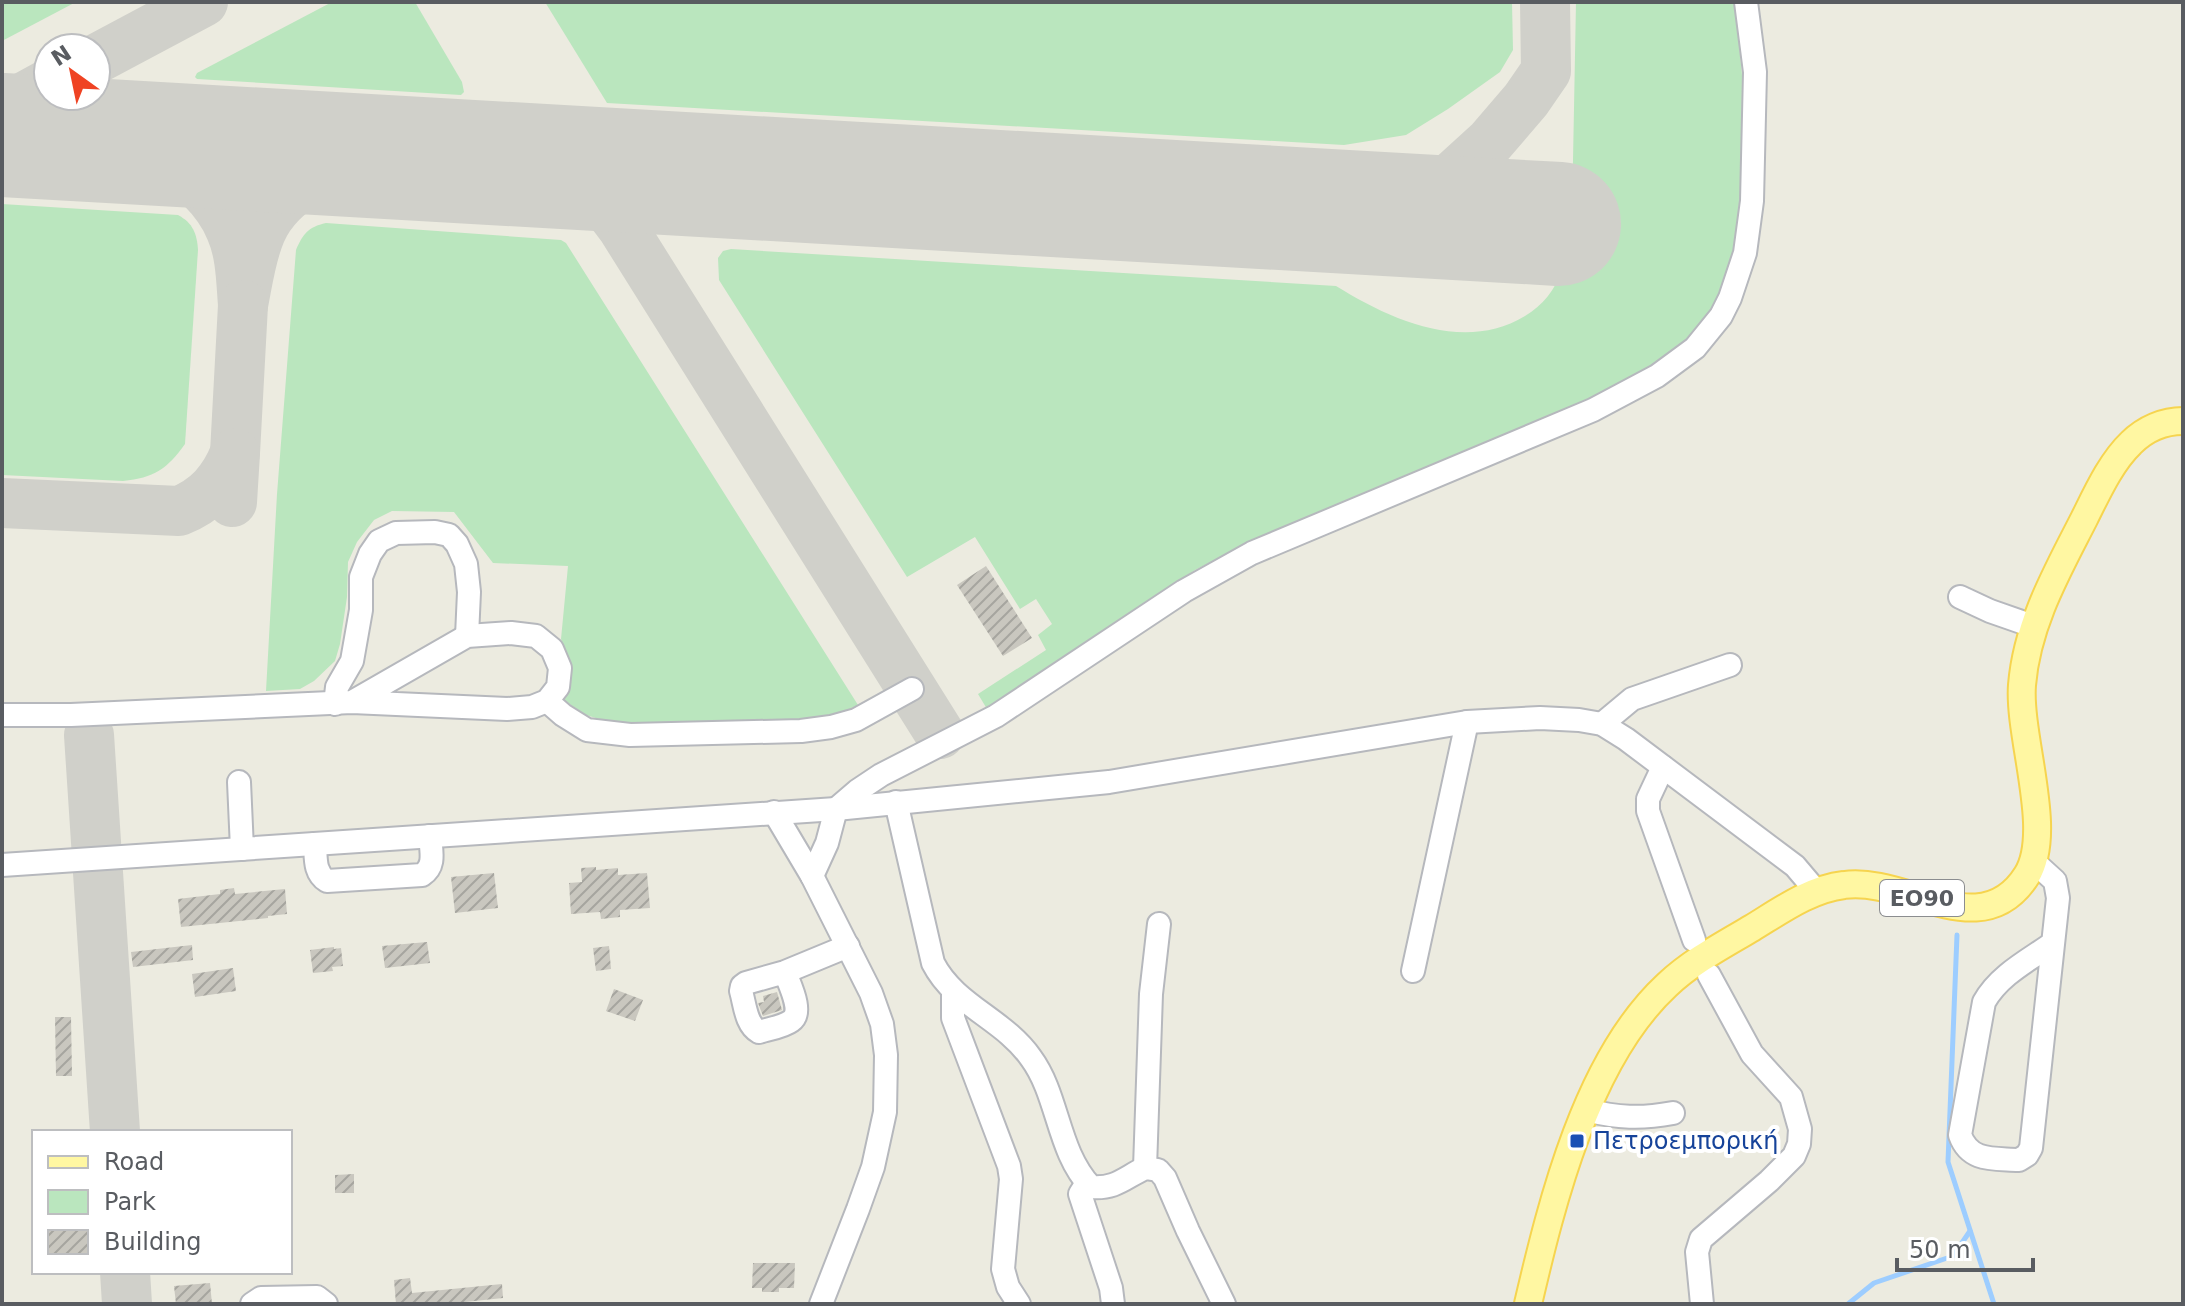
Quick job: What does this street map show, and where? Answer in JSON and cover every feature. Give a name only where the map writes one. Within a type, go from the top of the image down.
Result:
[{"type":"main road","name":"ΕΟ90","points":[[1528,1304],[1554,1202],[1586,1110],[1628,1030],[1665,986],[1726,943],[1817,892],[1841,885],[1869,883],[1932,901],[1975,909],[1996,903],[2011,894],[2025,878],[2033,861],[2037,830],[2021,710],[2022,685],[2033,626],[2043,599],[2093,501],[2121,454],[2148,430],[2183,421]]},
{"type":"street","points":[[812,876],[827,843],[836,809],[857,791],[881,775],[996,716],[1184,591],[1252,553],[1593,410],[1657,376],[1695,348],[1721,316],[1745,253],[1752,201],[1755,72],[1746,2]]},
{"type":"street","points":[[343,703],[337,687],[352,661],[361,610],[361,577],[379,541],[396,533],[435,532],[449,535],[466,564],[469,592],[467,636]]},
{"type":"street","points":[[1960,597],[2033,626]]},
{"type":"street","points":[[2,715],[71,715],[343,703],[507,709],[532,707],[547,701],[558,687],[560,668],[552,649],[536,636],[511,633],[467,636],[343,703]]},
{"type":"street","points":[[1602,724],[1632,699],[1730,665]]},
{"type":"street","points":[[547,701],[587,730],[630,735],[801,731],[856,720],[912,689]]},
{"type":"street","points":[[2,865],[836,809],[1138,778],[1467,722],[1540,718],[1602,724],[1626,739],[1795,866],[1817,892]]},
{"type":"street","points":[[1413,971],[1467,722]]},
{"type":"street","points":[[1663,767],[1648,799],[1648,811],[1694,940]]},
{"type":"street","points":[[239,782],[242,849]]},
{"type":"street","points":[[896,802],[933,963],[953,992],[994,1022],[1031,1057],[1041,1075],[1070,1155],[1080,1175],[1091,1187],[1105,1188],[1121,1183],[1145,1168],[1158,1170],[1165,1178],[1224,1304]]},
{"type":"street","points":[[774,812],[812,876],[871,993],[882,1024],[886,1055],[885,1112],[873,1167],[821,1304]]},
{"type":"street","points":[[315,844],[318,871],[327,881],[422,875],[432,865],[430,836]]},
{"type":"street","points":[[2033,861],[2055,881],[2058,898],[2031,1148],[2019,1160],[1977,1156],[1968,1151],[1960,1135],[1984,1002],[1990,990],[2001,980],[2053,943]]},
{"type":"street","points":[[1145,1168],[1151,994],[1159,924]]},
{"type":"street","points":[[785,972],[848,946]]},
{"type":"street","points":[[1702,1304],[1697,1252],[1701,1239],[1794,1156],[1800,1129],[1791,1097],[1752,1054],[1709,975]]},
{"type":"street","points":[[953,992],[953,1018],[1009,1166],[1011,1179],[1003,1269],[1008,1287],[1019,1304]]},
{"type":"street","points":[[1586,1110],[1612,1117],[1633,1118],[1673,1113]]},
{"type":"street","points":[[1087,1183],[1080,1194],[1111,1288],[1113,1304]]},
{"type":"street","points":[[252,1304],[261,1298],[317,1297],[326,1304]]},
{"type":"green space","points":[[2,2],[76,2],[2,41]]},
{"type":"green space","points":[[332,2],[415,2],[462,82],[464,92],[461,95],[195,77],[197,73]]},
{"type":"green space","points":[[545,2],[1512,2],[1513,50],[1500,72],[1406,135],[1344,145],[607,103]]},
{"type":"green space","points":[[1576,2],[1735,2],[1742,75],[1741,186],[1735,242],[1725,282],[1709,315],[1692,338],[1665,360],[1626,382],[1428,470],[1236,549],[1195,570],[987,709],[978,694],[1046,650],[1038,635],[1052,624],[1036,599],[1020,609],[975,537],[907,577],[719,280],[718,258],[723,251],[731,249],[1336,286],[1380,310],[1428,328],[1477,332],[1502,327],[1525,316],[1543,302],[1556,284],[1564,263],[1573,171]]},
{"type":"green space","points":[[2,204],[178,215],[193,230],[198,250],[185,444],[159,471],[123,481],[2,475]]},
{"type":"green space","points":[[326,223],[561,240],[566,243],[858,705],[828,719],[814,721],[622,726],[586,715],[562,699],[567,669],[561,639],[568,566],[493,563],[454,512],[392,511],[374,520],[357,542],[348,562],[347,597],[335,661],[314,681],[300,689],[266,691],[296,250],[307,232]]},
{"type":"building","points":[[986,566],[1032,638],[1003,656],[957,585]]},
{"type":"building","points":[[596,867],[596,870],[618,868],[618,875],[647,873],[650,908],[620,910],[620,917],[601,919],[600,912],[571,914],[569,883],[582,882],[581,868]]},
{"type":"building","points":[[494,873],[498,908],[455,913],[451,877]]},
{"type":"building","points":[[234,888],[235,894],[285,889],[287,914],[181,927],[178,899],[220,894],[220,890]]},
{"type":"building","points":[[427,942],[430,963],[385,968],[382,946]]},
{"type":"building","points":[[192,945],[193,960],[133,967],[131,952]]},
{"type":"building","points":[[609,946],[611,969],[596,971],[593,948]]},
{"type":"building","points":[[341,948],[343,966],[332,967],[333,971],[313,973],[310,950]]},
{"type":"building","points":[[233,968],[236,991],[195,997],[192,974]]},
{"type":"building","points":[[614,989],[643,1000],[635,1021],[606,1011]]},
{"type":"building","points":[[777,992],[782,1010],[763,1016],[758,1003],[764,1002],[763,996]]},
{"type":"building","points":[[55,1017],[71,1017],[72,1076],[56,1076]]},
{"type":"building","points":[[354,1174],[354,1193],[335,1193],[335,1175]]},
{"type":"building","points":[[753,1263],[795,1263],[794,1288],[762,1292],[762,1288],[752,1288]]},
{"type":"building","points":[[410,1278],[412,1293],[502,1284],[503,1298],[446,1304],[396,1304],[394,1280]]},
{"type":"building","points":[[210,1283],[212,1304],[176,1304],[174,1286]]},
{"type":"waterway","points":[[1957,935],[1948,1162],[1994,1304]]},
{"type":"waterway","points":[[1848,1304],[1874,1283],[1953,1256],[1970,1231]]},
{"type":"taxiway","points":[[112,50],[203,2]]},
{"type":"taxiway","points":[[1379,214],[1409,204],[1445,183],[1490,142],[1526,100],[1546,71],[1545,2]]},
{"type":"taxiway","points":[[2,109],[32,93]]},
{"type":"taxiway","points":[[116,142],[169,162],[191,178],[219,208],[237,249],[243,305],[261,232],[282,202],[310,181],[377,157]]},
{"type":"taxiway","points":[[525,165],[579,181],[597,196],[622,227],[940,734]]},
{"type":"taxiway","points":[[235,453],[243,305]]},
{"type":"taxiway","points":[[2,503],[179,511],[213,488],[226,472],[235,453],[232,502]]},
{"type":"taxiway","points":[[89,735],[115,1130]]},
{"type":"taxiway","points":[[125,1274],[127,1304]]},
{"type":"runway","points":[[2,135],[1559,224]]},
{"type":"place","name":"Πετροεμπορική","points":[[1577,1141]]}]
